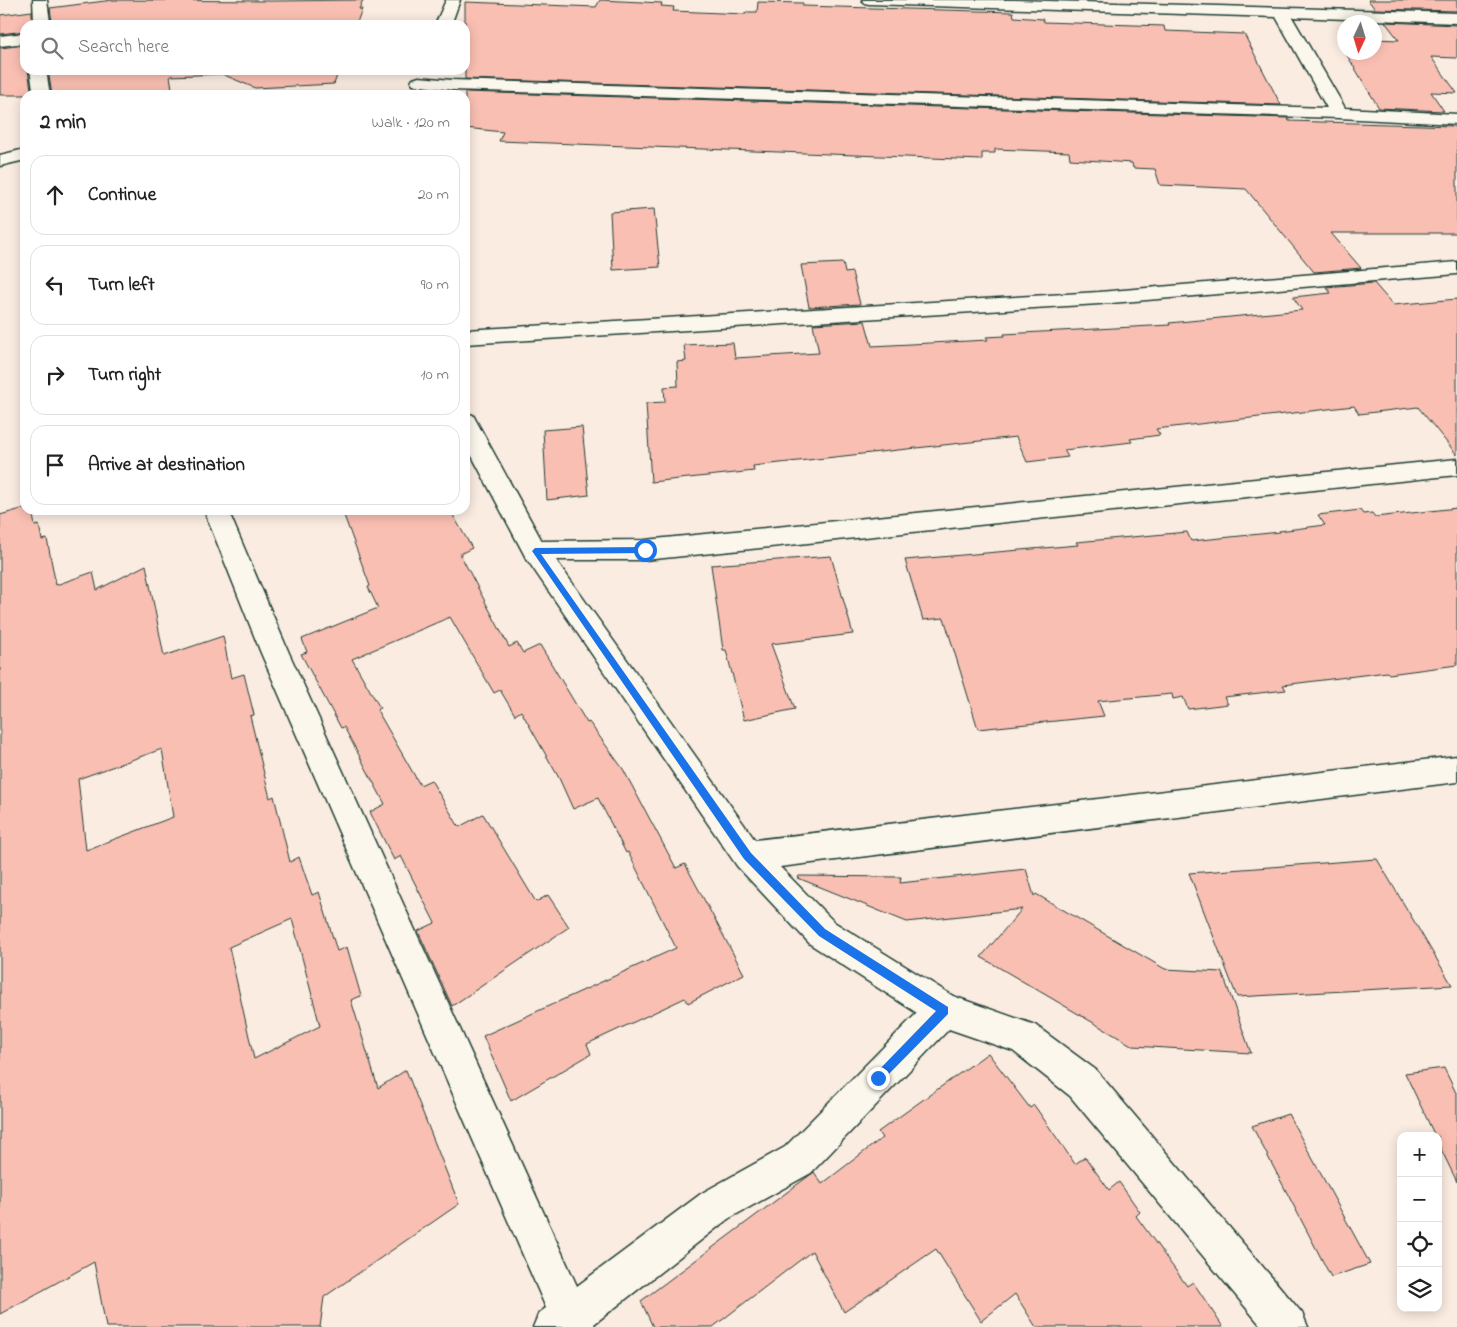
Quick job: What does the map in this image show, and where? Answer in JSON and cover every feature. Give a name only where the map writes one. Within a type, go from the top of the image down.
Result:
[{"type":"street","points":[[40,0],[42,20]]},
{"type":"street","points":[[445,20],[453,0]]},
{"type":"street","points":[[869,0],[1457,18]]},
{"type":"street","points":[[1281,12],[1339,113]]},
{"type":"street","points":[[0,41],[20,39]]},
{"type":"street","points":[[39,75],[41,90]]},
{"type":"street","points":[[420,82],[452,85],[1339,113],[1457,119]]},
{"type":"street","points":[[0,161],[20,155]]},
{"type":"street","points":[[470,337],[1099,298],[1457,268]]},
{"type":"street","points":[[470,430],[535,551],[748,856],[822,932],[944,1010],[1023,1037],[1083,1083],[1288,1327]]},
{"type":"street","points":[[535,551],[645,550],[1457,467]]},
{"type":"street","points":[[218,515],[275,652],[566,1324],[716,1206],[798,1160],[944,1010]]},
{"type":"street","points":[[748,856],[1457,769]]},
{"type":"building","points":[[113,0],[363,0],[359,9],[362,9],[358,20],[52,20],[50,8]]},
{"type":"building","points":[[600,0],[662,3],[661,6],[674,7],[673,11],[746,14],[746,12],[757,12],[758,2],[803,3],[803,6],[1013,12],[1014,17],[1043,19],[1044,22],[1164,26],[1165,31],[1244,34],[1281,105],[465,79],[465,75],[470,75],[470,20],[465,20],[465,2],[596,7]]},
{"type":"building","points":[[1368,0],[1457,0],[1457,11],[1375,9]]},
{"type":"building","points":[[32,11],[32,20],[20,20],[20,32],[0,34],[0,15]]},
{"type":"building","points":[[1385,22],[1457,25],[1457,58],[1431,57],[1457,93],[1431,92],[1444,111],[1379,108],[1350,60],[1382,60],[1382,39],[1399,40]]},
{"type":"building","points":[[20,46],[20,75],[29,75],[31,90],[20,90],[20,95],[0,95],[0,48]]},
{"type":"building","points":[[49,75],[196,75],[170,76],[172,90],[51,90]]},
{"type":"building","points":[[224,75],[337,75],[334,84],[255,88]]},
{"type":"building","points":[[470,92],[1288,118],[1289,121],[1454,126],[1457,130],[1457,233],[1331,233],[1361,268],[1314,272],[1246,189],[1160,185],[1155,169],[1133,168],[1132,163],[1070,159],[1069,152],[995,149],[995,153],[982,153],[982,160],[499,141],[503,132],[470,129]]},
{"type":"building","points":[[654,209],[660,267],[613,270],[610,212]]},
{"type":"building","points":[[843,263],[845,273],[852,272],[860,304],[809,307],[801,265]]},
{"type":"building","points":[[1374,283],[1393,305],[1457,299],[1457,455],[1418,407],[1359,414],[1354,406],[1156,429],[1160,435],[1130,439],[1132,442],[1064,450],[1068,457],[1027,462],[1016,437],[753,466],[754,471],[651,482],[646,403],[665,402],[664,387],[678,386],[677,362],[686,361],[684,345],[733,343],[735,358],[819,353],[813,324],[865,321],[872,346],[988,340],[986,337],[1005,336],[1004,334],[1170,325],[1169,323],[1302,310],[1293,297],[1331,293],[1326,287]]},
{"type":"building","points":[[582,427],[589,495],[547,500],[543,430]]},
{"type":"building","points":[[1457,508],[1457,665],[1283,685],[1286,690],[1224,697],[1228,704],[1188,709],[1183,697],[1173,699],[1172,694],[1098,701],[1104,716],[978,729],[944,618],[923,620],[905,560],[1078,545],[1076,542],[1187,532],[1191,541],[1280,532],[1325,525],[1318,515],[1360,510],[1363,514],[1372,513],[1375,517]]},
{"type":"building","points":[[20,509],[20,515],[33,515],[35,526],[39,525],[42,540],[47,539],[56,585],[93,572],[97,590],[146,565],[164,656],[223,636],[231,678],[244,674],[254,715],[250,716],[270,798],[274,796],[290,862],[299,857],[312,895],[319,892],[337,951],[347,947],[361,996],[351,1000],[378,1088],[406,1070],[459,1204],[324,1297],[320,1327],[106,1327],[94,1262],[0,1314],[0,515]],"holes":[[[162,749],[173,817],[86,850],[78,779]],[[292,919],[320,1026],[254,1059],[229,947]]]},
{"type":"building","points":[[344,515],[453,515],[472,548],[460,554],[509,647],[517,643],[523,653],[540,645],[587,723],[589,722],[623,769],[676,868],[685,864],[744,974],[688,1003],[685,998],[587,1044],[591,1054],[511,1101],[483,1036],[676,948],[628,852],[626,853],[598,798],[573,809],[559,778],[521,711],[515,715],[500,690],[494,693],[450,617],[352,659],[380,708],[377,710],[420,785],[431,780],[459,827],[483,814],[536,902],[548,895],[569,927],[452,1006],[418,931],[435,923],[401,856],[394,860],[370,812],[385,804],[344,727],[341,728],[301,654],[307,652],[302,639],[378,608],[368,587],[370,586]]},
{"type":"building","points":[[831,556],[853,634],[771,644],[795,709],[744,720],[726,650],[723,650],[711,565]]},
{"type":"building","points":[[1377,859],[1452,985],[1237,997],[1189,873]]},
{"type":"building","points":[[1026,869],[1034,896],[1036,894],[1165,969],[1222,972],[1251,1053],[1133,1046],[981,957],[1022,909],[907,922],[798,878],[799,876],[901,877],[900,883]]},
{"type":"building","points":[[988,1053],[1030,1108],[1034,1105],[1075,1164],[1085,1157],[1109,1190],[1119,1182],[1140,1212],[1136,1216],[1187,1286],[1193,1282],[1223,1327],[1036,1327],[1015,1294],[981,1321],[936,1249],[844,1312],[812,1251],[713,1327],[653,1327],[641,1301],[814,1172],[822,1184],[882,1138],[878,1132]]},
{"type":"building","points":[[1444,1068],[1457,1095],[1457,1182],[1442,1151],[1442,1132],[1433,1132],[1405,1073]]},
{"type":"building","points":[[1288,1114],[1370,1264],[1331,1277],[1252,1126]]},
{"type":"route","points":[[645,550],[535,551],[748,856],[822,932],[944,1010],[878,1078]]}]
